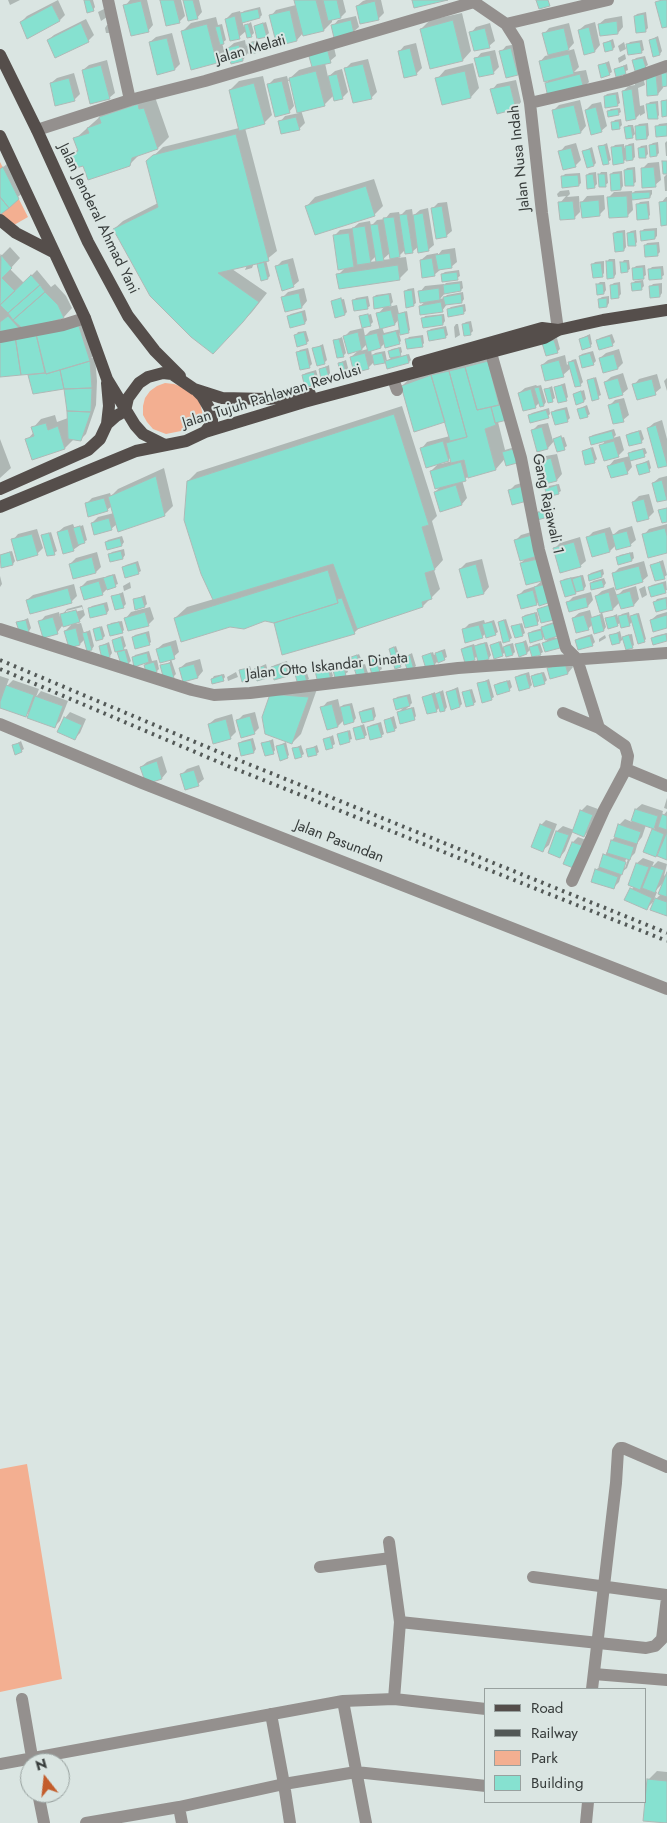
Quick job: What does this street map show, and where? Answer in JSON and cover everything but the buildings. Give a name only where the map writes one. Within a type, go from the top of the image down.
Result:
[{"type":"main road","name":"Jalan Jenderal Ahmad Yani","points":[[0,56],[37,130],[88,242],[128,316],[155,351],[202,396],[212,413],[212,423],[205,432]]},
{"type":"main road","points":[[0,136],[85,318],[107,379],[125,411],[143,434],[165,445]]},
{"type":"main road","points":[[0,220],[16,233],[53,252]]},
{"type":"main road","name":"Jalan Tujuh Pahlawan Revolusi","points":[[0,507],[136,451],[186,441],[205,432],[304,402],[395,384],[544,338],[558,330],[603,320],[667,310]]},
{"type":"main road","name":"Jalan Tujuh Pahlawan Revolusi","points":[[194,389],[222,398],[268,399],[304,395],[542,328],[558,330]]},
{"type":"main road","points":[[107,424],[125,411],[128,398],[139,383],[148,377],[163,373],[172,374],[194,389]]},
{"type":"main road","points":[[0,489],[88,450],[100,439],[107,424],[107,379]]},
{"type":"street","points":[[108,0],[130,100]]},
{"type":"street","points":[[506,24],[608,0]]},
{"type":"street","name":"Jalan Melati","points":[[37,130],[130,100],[215,78],[474,1]]},
{"type":"street","name":"Jalan Nusa Indah","points":[[474,1],[506,24],[518,43],[530,103],[542,213],[558,330]]},
{"type":"street","points":[[530,103],[625,81],[667,66]]},
{"type":"street","points":[[0,337],[63,325],[85,318]]},
{"type":"street","name":"Gang Rajawali 1","points":[[491,353],[521,458],[539,550],[566,648],[577,659],[599,728]]},
{"type":"street","name":"Jalan Otto Iskandar Dinata","points":[[0,629],[192,690],[214,695],[259,692],[458,668],[667,653]]},
{"type":"street","points":[[564,713],[599,728],[625,746],[628,756],[626,769],[604,810],[572,881]]},
{"type":"street","name":"Jalan Pasundan","points":[[0,724],[142,783],[667,989]]},
{"type":"street","points":[[626,769],[667,786]]},
{"type":"street","points":[[592,1688],[618,1451],[620,1448],[623,1448],[667,1467]]},
{"type":"street","points":[[389,1542],[400,1622],[394,1699]]},
{"type":"street","points":[[320,1566],[391,1558]]},
{"type":"street","points":[[400,1622],[646,1648],[655,1646],[662,1639],[667,1597],[533,1577]]},
{"type":"street","points":[[594,1674],[667,1680]]},
{"type":"street","points":[[22,1699],[31,1753]]},
{"type":"street","points":[[70,1754],[343,1701],[394,1699],[484,1709]]},
{"type":"street","points":[[343,1701],[366,1823]]},
{"type":"street","points":[[271,1714],[290,1823]]},
{"type":"street","points":[[0,1764],[20,1762]]},
{"type":"street","points":[[86,1823],[179,1807],[284,1784],[356,1772],[484,1786]]},
{"type":"street","points":[[40,1803],[44,1823]]},
{"type":"street","points":[[586,1823],[588,1803]]},
{"type":"street","points":[[179,1807],[182,1823]]},
{"type":"green space","points":[[0,162],[28,217],[14,225],[0,213]]},
{"type":"green space","points":[[165,383],[182,387],[196,396],[200,402],[203,416],[190,428],[166,434],[153,429],[143,415],[145,398],[150,391]]},
{"type":"green space","points":[[27,1464],[62,1679],[0,1692],[0,1469]]},
{"type":"railway","points":[[0,660],[226,755],[667,933]]},
{"type":"railway","points":[[0,669],[228,766],[667,941]]}]
